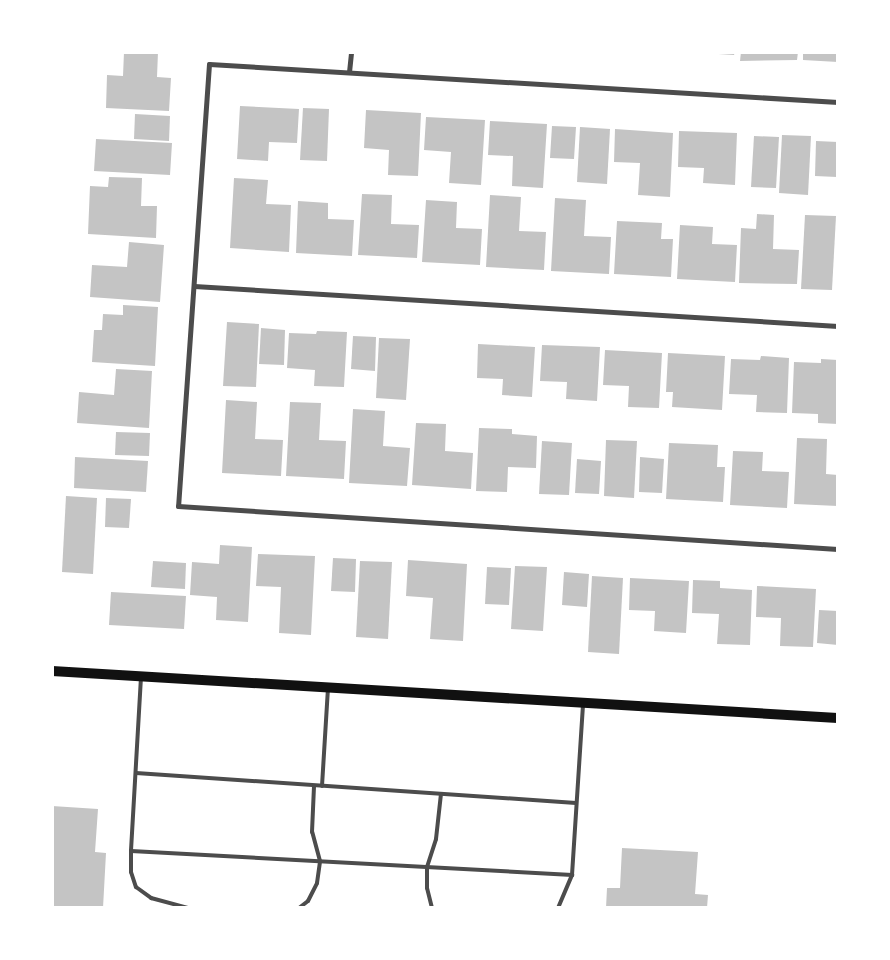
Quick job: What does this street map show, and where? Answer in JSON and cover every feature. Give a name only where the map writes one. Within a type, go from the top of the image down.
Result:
[{"type":"main road","points":[[52,672],[838,718]]},
{"type":"street","points":[[349,72],[351,52]]},
{"type":"street","points":[[838,102],[209,64],[178,506],[838,549]]},
{"type":"street","points":[[194,286],[838,326]]},
{"type":"lane","points":[[141,677],[131,872],[136,888],[151,898],[189,908]]},
{"type":"lane","points":[[322,786],[328,688]]},
{"type":"lane","points":[[558,908],[572,875],[583,703]]},
{"type":"lane","points":[[136,773],[576,803]]},
{"type":"lane","points":[[299,908],[308,901],[317,883],[320,861],[312,832],[314,786]]},
{"type":"lane","points":[[432,908],[427,888],[427,867],[436,839],[441,794]]},
{"type":"lane","points":[[131,851],[572,875]]},
{"type":"building","points":[[124,52],[158,52],[157,77],[171,78],[169,111],[106,108],[107,75],[123,76]]},
{"type":"building","points":[[687,52],[735,52],[734,55]]},
{"type":"building","points":[[741,52],[798,52],[797,60],[740,61]]},
{"type":"building","points":[[803,52],[838,52],[838,62],[803,60]]},
{"type":"building","points":[[240,106],[299,109],[297,143],[269,142],[268,161],[237,159]]},
{"type":"building","points":[[303,108],[329,109],[327,161],[300,160]]},
{"type":"building","points":[[366,110],[421,113],[418,176],[388,175],[389,150],[364,148]]},
{"type":"building","points":[[135,114],[170,116],[169,141],[134,139]]},
{"type":"building","points":[[426,117],[485,120],[481,185],[449,183],[451,152],[424,150]]},
{"type":"building","points":[[490,121],[547,124],[543,188],[512,186],[513,156],[488,155]]},
{"type":"building","points":[[552,126],[576,127],[574,159],[550,158]]},
{"type":"building","points":[[580,127],[610,129],[607,184],[577,182]]},
{"type":"building","points":[[615,129],[673,133],[670,197],[638,195],[640,163],[614,162]]},
{"type":"building","points":[[679,131],[737,133],[735,185],[703,183],[704,168],[678,167]]},
{"type":"building","points":[[782,135],[811,136],[808,195],[779,193]]},
{"type":"building","points":[[754,136],[779,137],[776,188],[751,187]]},
{"type":"building","points":[[96,139],[172,143],[170,175],[94,171]]},
{"type":"building","points":[[816,141],[838,142],[837,177],[815,176]]},
{"type":"building","points":[[109,177],[142,178],[141,206],[157,206],[156,238],[88,234],[90,186],[108,187]]},
{"type":"building","points":[[234,178],[268,180],[266,204],[291,205],[289,252],[230,248]]},
{"type":"building","points":[[362,194],[392,195],[391,224],[419,225],[417,258],[358,255]]},
{"type":"building","points":[[490,195],[521,197],[519,231],[546,232],[544,270],[486,267]]},
{"type":"building","points":[[555,198],[586,200],[584,236],[611,237],[609,274],[551,271]]},
{"type":"building","points":[[426,200],[457,202],[456,228],[482,229],[480,265],[422,262]]},
{"type":"building","points":[[298,201],[328,203],[328,219],[354,220],[352,256],[296,253]]},
{"type":"building","points":[[757,214],[774,215],[773,249],[799,250],[797,284],[739,283],[741,228],[756,229]]},
{"type":"building","points":[[805,215],[836,216],[832,290],[801,289]]},
{"type":"building","points":[[617,221],[662,223],[661,239],[673,239],[671,277],[614,274]]},
{"type":"building","points":[[680,225],[713,227],[712,244],[737,245],[735,282],[677,279]]},
{"type":"building","points":[[129,242],[164,245],[160,302],[90,297],[92,265],[127,267]]},
{"type":"building","points":[[123,305],[158,307],[155,366],[92,362],[94,330],[102,330],[103,314],[123,315]]},
{"type":"building","points":[[227,322],[259,324],[256,387],[223,386]]},
{"type":"building","points":[[261,328],[285,330],[284,365],[259,364]]},
{"type":"building","points":[[317,331],[347,332],[344,387],[314,386],[315,370],[287,368],[289,333],[316,334]]},
{"type":"building","points":[[353,336],[376,337],[375,371],[351,369]]},
{"type":"building","points":[[379,338],[410,339],[406,400],[376,398]]},
{"type":"building","points":[[478,344],[535,347],[532,397],[502,395],[503,379],[477,378]]},
{"type":"building","points":[[542,345],[600,347],[597,401],[566,399],[567,382],[540,381]]},
{"type":"building","points":[[605,350],[662,353],[659,408],[628,407],[629,386],[603,385]]},
{"type":"building","points":[[668,353],[725,356],[722,410],[672,407],[673,392],[666,392]]},
{"type":"building","points":[[761,356],[789,358],[787,413],[756,412],[757,395],[729,394],[731,359],[760,360]]},
{"type":"building","points":[[821,359],[838,360],[838,424],[818,423],[818,414],[792,413],[794,362],[821,363]]},
{"type":"building","points":[[116,369],[152,371],[149,428],[77,423],[79,392],[114,395]]},
{"type":"building","points":[[226,400],[257,402],[255,439],[283,440],[281,476],[222,473]]},
{"type":"building","points":[[290,402],[321,403],[319,440],[346,441],[344,479],[286,476]]},
{"type":"building","points":[[353,409],[385,411],[383,446],[410,448],[407,486],[349,483]]},
{"type":"building","points":[[416,423],[446,424],[445,451],[473,453],[471,489],[412,485]]},
{"type":"building","points":[[479,428],[512,429],[512,434],[537,436],[536,468],[508,467],[507,492],[476,491]]},
{"type":"building","points":[[116,432],[150,433],[149,456],[115,455]]},
{"type":"building","points":[[797,438],[827,439],[826,474],[838,475],[838,506],[794,504]]},
{"type":"building","points":[[606,440],[637,441],[634,498],[604,496]]},
{"type":"building","points":[[542,441],[572,443],[569,495],[539,494]]},
{"type":"building","points":[[669,443],[718,445],[717,467],[725,467],[723,502],[666,499]]},
{"type":"building","points":[[733,451],[763,452],[762,471],[789,472],[787,508],[730,505]]},
{"type":"building","points":[[75,457],[148,461],[146,492],[74,488]]},
{"type":"building","points":[[640,457],[664,459],[662,493],[639,492]]},
{"type":"building","points":[[577,459],[601,461],[599,494],[575,493]]},
{"type":"building","points":[[66,496],[97,498],[93,574],[62,572]]},
{"type":"building","points":[[106,498],[131,499],[129,528],[105,527]]},
{"type":"building","points":[[220,545],[252,547],[248,622],[216,620],[217,597],[190,595],[192,562],[219,564]]},
{"type":"building","points":[[258,554],[315,556],[311,635],[279,633],[281,587],[256,586]]},
{"type":"building","points":[[333,558],[356,559],[355,592],[331,591]]},
{"type":"building","points":[[408,560],[467,564],[463,641],[430,639],[433,598],[406,596]]},
{"type":"building","points":[[153,561],[186,563],[185,589],[151,587]]},
{"type":"building","points":[[360,561],[392,562],[388,639],[356,637]]},
{"type":"building","points":[[515,566],[547,567],[543,631],[511,629]]},
{"type":"building","points":[[487,567],[511,568],[509,605],[485,604]]},
{"type":"building","points":[[564,572],[589,574],[587,607],[562,605]]},
{"type":"building","points":[[592,576],[623,578],[619,654],[588,652]]},
{"type":"building","points":[[630,578],[689,581],[686,633],[654,631],[655,611],[629,610]]},
{"type":"building","points":[[693,580],[720,581],[720,588],[752,590],[750,645],[717,644],[719,614],[692,613]]},
{"type":"building","points":[[757,586],[816,589],[813,647],[780,646],[781,618],[756,617]]},
{"type":"building","points":[[111,592],[186,596],[184,629],[109,625]]},
{"type":"building","points":[[819,610],[838,611],[838,645],[817,643]]},
{"type":"building","points":[[52,806],[98,809],[95,852],[106,853],[103,908],[52,908]]},
{"type":"building","points":[[622,848],[698,852],[695,894],[708,895],[707,908],[606,908],[607,888],[620,888]]}]
